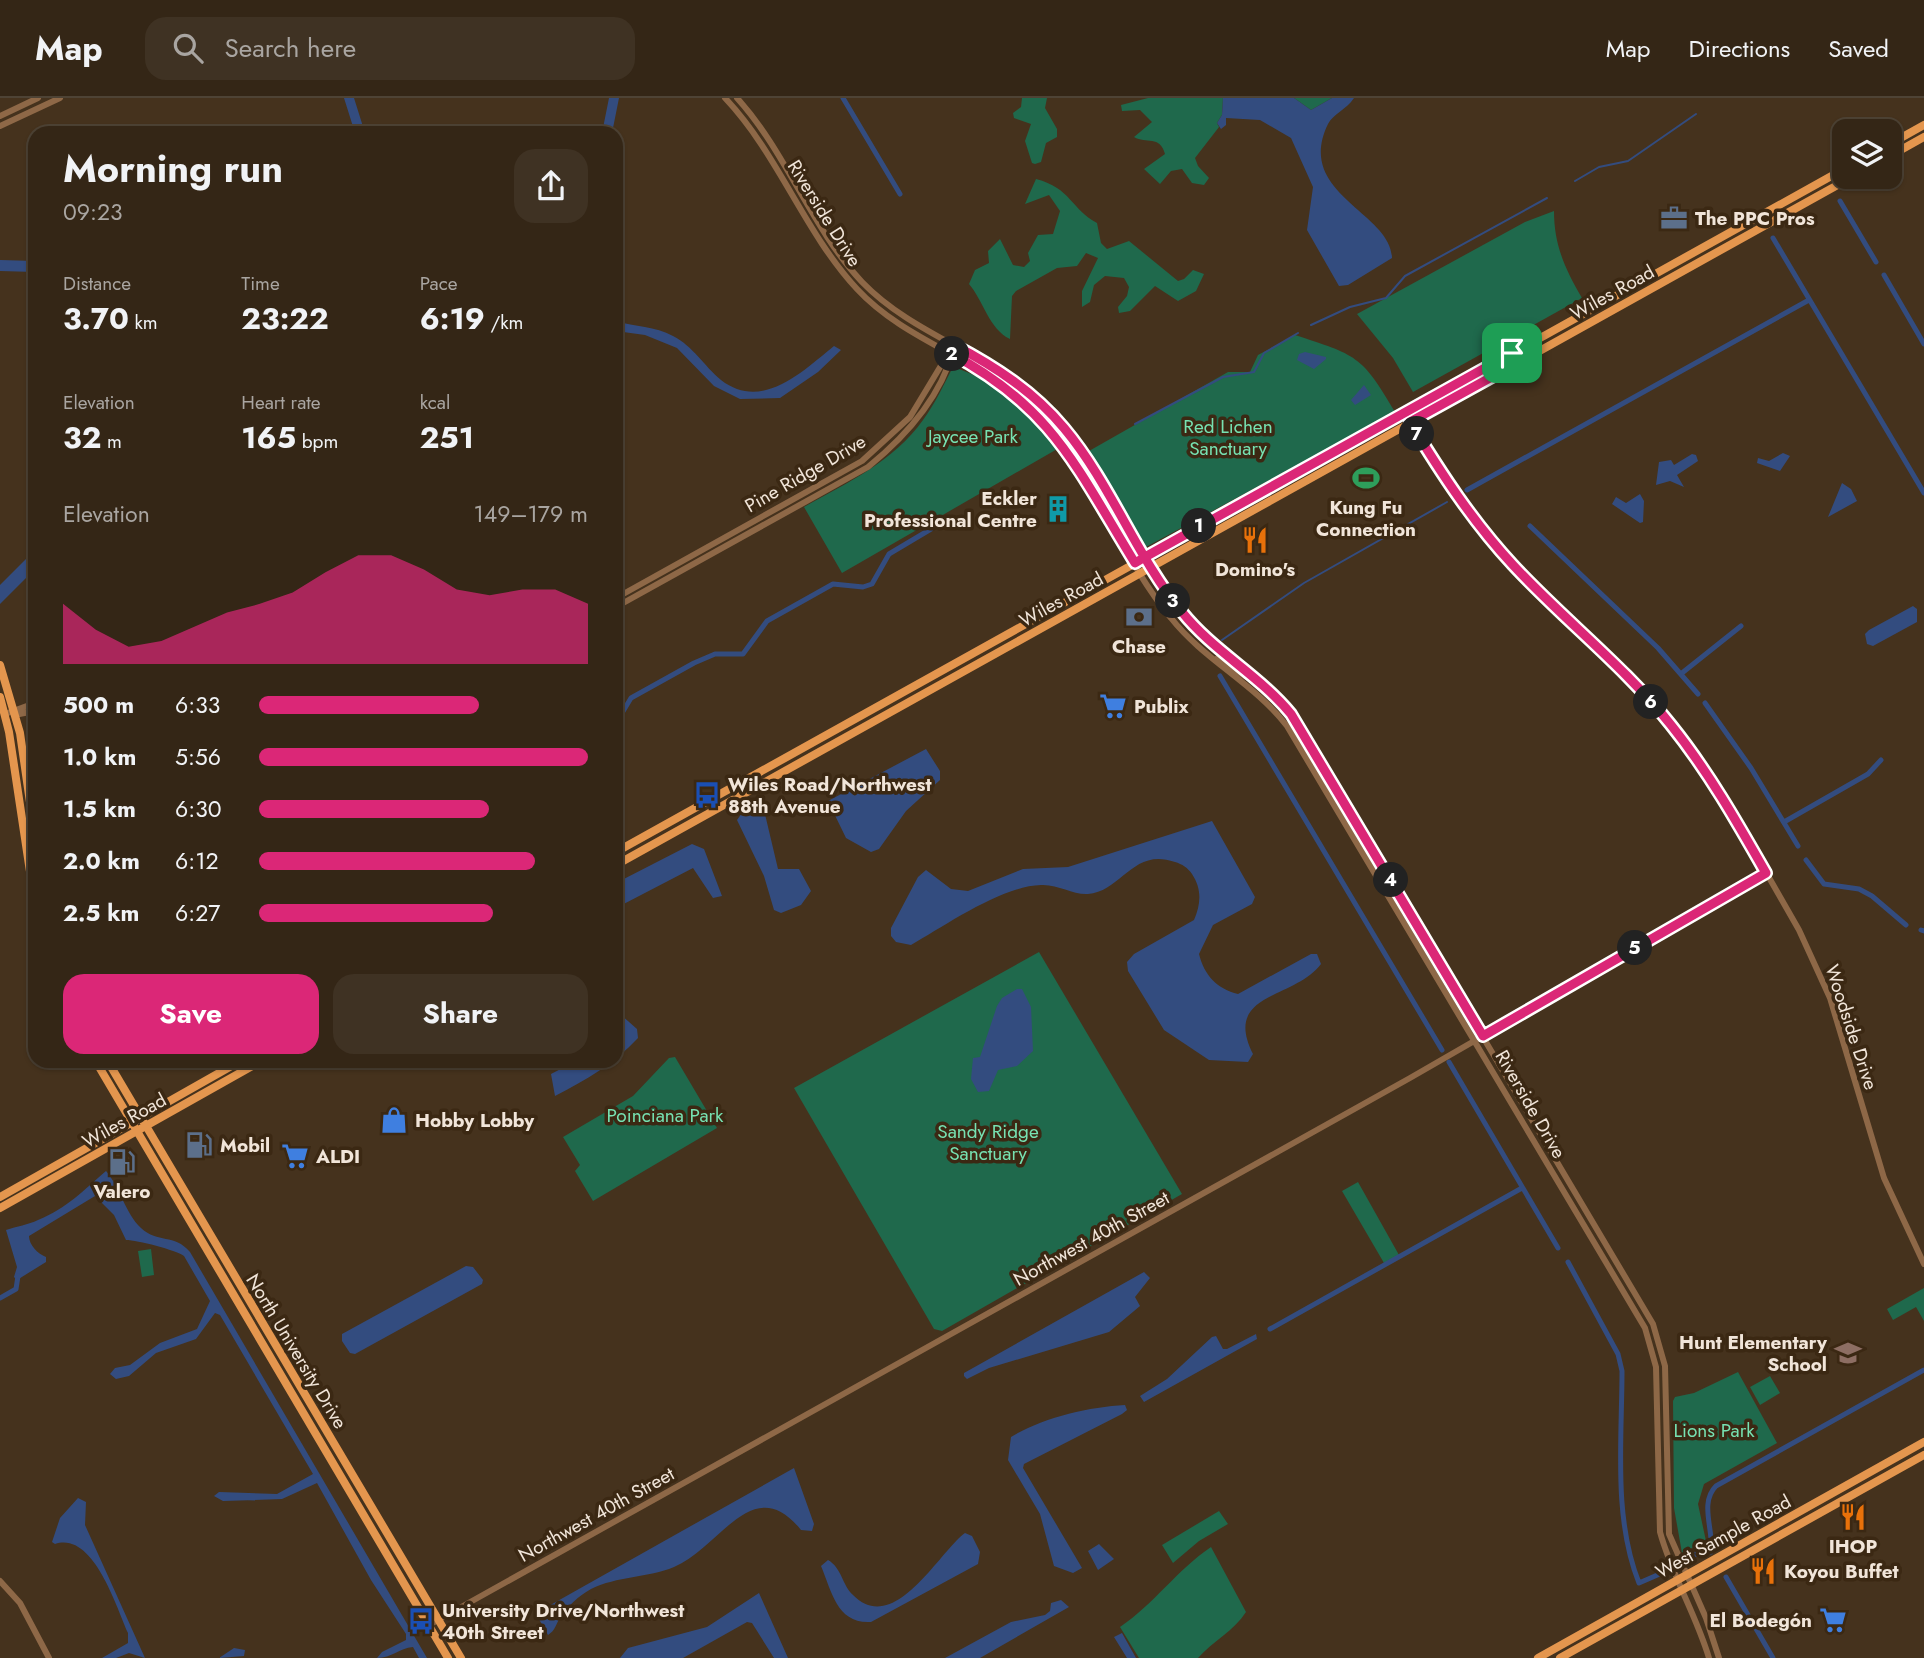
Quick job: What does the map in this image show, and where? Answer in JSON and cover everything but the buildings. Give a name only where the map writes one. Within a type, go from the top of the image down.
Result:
[{"type":"main road","points":[[1902,137],[1924,124]]},
{"type":"main road","points":[[1902,149],[1924,137]]},
{"type":"main road","name":"Wiles Road","points":[[623,848],[1832,176]]},
{"type":"main road","name":"Wiles Road","points":[[623,861],[1832,188]]},
{"type":"main road","points":[[1512,353],[1517,363]]},
{"type":"main road","points":[[0,666],[15,712],[28,793]]},
{"type":"main road","points":[[0,697],[28,846]]},
{"type":"main road","name":"North University Drive","points":[[100,1068],[448,1658]]},
{"type":"main road","name":"North University Drive","points":[[112,1068],[461,1658]]},
{"type":"main road","name":"Wiles Road","points":[[0,1196],[228,1068]]},
{"type":"main road","name":"Wiles Road","points":[[0,1208],[249,1068]]},
{"type":"main road","points":[[207,1246],[220,1251]]},
{"type":"main road","name":"West Sample Road","points":[[1560,1658],[1679,1585],[1686,1576],[1924,1442]]},
{"type":"main road","name":"West Sample Road","points":[[1538,1658],[1679,1585],[1691,1584],[1924,1455]]},
{"type":"main road","points":[[1822,1512],[1826,1503],[1855,1486],[1860,1478]]},
{"type":"main road","points":[[1792,1528],[1796,1521],[1816,1509],[1820,1500]]},
{"type":"street","points":[[0,116],[38,98]]},
{"type":"street","points":[[0,126],[60,98]]},
{"type":"street","name":"Riverside Drive","points":[[725,98],[762,142],[825,248],[856,288],[895,322],[1003,384],[1034,410],[1054,433],[1170,618],[1259,695],[1287,726],[1632,1305],[1652,1346],[1658,1390],[1658,1519],[1666,1555],[1709,1658]]},
{"type":"street","name":"Riverside Drive","points":[[737,98],[770,138],[835,247],[858,277],[903,317],[1020,385],[1064,427],[1082,451],[1151,567],[1191,622],[1256,680],[1295,720],[1653,1324],[1665,1366],[1668,1527],[1719,1658]]},
{"type":"street","name":"Pine Ridge Drive","points":[[623,603],[868,467],[896,443],[920,416],[954,345]]},
{"type":"street","name":"Pine Ridge Drive","points":[[623,594],[862,461],[882,446],[910,417],[950,353]]},
{"type":"street","name":"Woodside Drive","points":[[1404,414],[1456,494],[1494,543],[1541,594],[1626,674],[1671,724],[1707,774],[1800,933],[1829,998],[1884,1178],[1924,1264]]},
{"type":"street","points":[[1214,658],[1222,659],[1249,679],[1256,680]]},
{"type":"street","points":[[15,712],[28,706]]},
{"type":"street","points":[[5,714],[28,711]]},
{"type":"street","name":"Northwest 40th Street","points":[[429,1625],[1476,1041],[1766,873]]},
{"type":"street","points":[[0,1581],[20,1603],[49,1658]]},
{"type":"green space","points":[[1022,98],[1047,98],[1045,108],[1057,129],[1057,137],[1046,143],[1041,162],[1035,164],[1032,163],[1025,141],[1031,124],[1014,118],[1013,113],[1021,107]]},
{"type":"green space","points":[[1148,98],[1223,98],[1222,115],[1217,123],[1219,127],[1195,158],[1198,166],[1209,178],[1204,185],[1192,183],[1182,169],[1171,171],[1160,184],[1144,169],[1165,154],[1163,148],[1156,142],[1134,137],[1152,122],[1140,110],[1122,111],[1121,105]]},
{"type":"green space","points":[[1294,98],[1332,98],[1311,110]]},
{"type":"green space","points":[[1036,179],[1064,193],[1097,223],[1101,243],[1107,249],[1129,241],[1178,281],[1193,270],[1204,274],[1196,291],[1178,301],[1155,286],[1130,311],[1119,313],[1118,307],[1127,296],[1129,287],[1124,278],[1105,276],[1094,285],[1090,302],[1082,307],[1082,291],[1098,258],[1086,253],[1077,266],[1057,268],[1016,291],[1012,296],[1010,339],[991,321],[969,284],[975,270],[989,263],[988,251],[1000,239],[1013,265],[1024,267],[1030,261],[1028,253],[1038,235],[1053,234],[1060,211],[1049,195],[1025,204]]},
{"type":"green space","points":[[1554,211],[1556,235],[1562,256],[1582,298],[1413,392],[1393,358],[1357,314],[1525,222]]},
{"type":"green space","name":"Red Lichen Sanctuary","points":[[1295,335],[1332,347],[1356,360],[1374,379],[1395,412],[1146,547],[1089,451],[1228,372],[1250,372],[1258,355]]},
{"type":"green space","name":"Jaycee Park","points":[[953,367],[984,380],[1012,398],[1038,422],[1059,448],[842,573],[804,507],[869,470],[898,448],[927,414]]},
{"type":"green space","name":"Sandy Ridge Sanctuary","points":[[1039,952],[1182,1194],[942,1331],[934,1329],[794,1088]]},
{"type":"green space","name":"Poinciana Park","points":[[675,1057],[717,1128],[593,1201],[575,1171],[580,1165],[563,1137],[633,1096],[669,1058]]},
{"type":"green space","points":[[1358,1182],[1399,1255],[1384,1263],[1342,1191]]},
{"type":"green space","points":[[151,1249],[154,1275],[142,1277],[138,1251]]},
{"type":"green space","points":[[1924,1288],[1924,1321],[1916,1307],[1893,1320],[1887,1309]]},
{"type":"green space","name":"Lions Park","points":[[1738,1372],[1777,1443],[1704,1484],[1698,1504],[1706,1541],[1682,1553],[1674,1508],[1673,1401],[1675,1397],[1694,1393]]},
{"type":"green space","points":[[1770,1376],[1780,1393],[1760,1405],[1750,1387]]},
{"type":"green space","points":[[1219,1511],[1228,1524],[1199,1541],[1173,1563],[1162,1545]]},
{"type":"green space","points":[[1211,1547],[1246,1612],[1236,1625],[1198,1658],[1139,1658],[1120,1627]]},
{"type":"water","points":[[344,98],[354,98],[363,126],[353,126]]},
{"type":"water","points":[[609,98],[619,98],[613,126],[603,126]]},
{"type":"water","points":[[1223,98],[1294,98],[1311,110],[1332,98],[1354,98],[1328,124],[1321,148],[1324,168],[1333,185],[1388,242],[1392,258],[1348,285],[1339,286],[1307,230],[1313,187],[1291,138],[1260,120],[1226,118],[1226,125],[1221,129],[1217,123],[1222,115]]},
{"type":"water","points":[[0,260],[28,261],[28,272],[0,271]]},
{"type":"water","points":[[623,322],[659,330],[673,336],[687,345],[721,380],[736,389],[752,392],[781,384],[834,346],[841,350],[818,372],[780,398],[740,399],[714,386],[677,348],[645,335],[623,332]]},
{"type":"water","points":[[1305,352],[1326,359],[1314,369],[1297,360],[1299,354]]},
{"type":"water","points":[[1364,385],[1371,395],[1355,405],[1351,400]]},
{"type":"water","points":[[1783,453],[1790,456],[1780,471],[1757,463],[1758,458],[1769,461]]},
{"type":"water","points":[[1692,454],[1696,455],[1698,461],[1677,475],[1684,487],[1670,481],[1656,485],[1659,462],[1671,460],[1674,465]]},
{"type":"water","points":[[1842,483],[1851,489],[1857,501],[1828,517]]},
{"type":"water","points":[[1640,494],[1644,501],[1643,522],[1640,523],[1612,504],[1616,497],[1626,503]]},
{"type":"water","points":[[28,557],[28,576],[0,604],[0,585]]},
{"type":"water","points":[[1913,606],[1917,609],[1917,622],[1873,646],[1867,644],[1865,634],[1869,630]]},
{"type":"water","points":[[926,749],[940,771],[940,780],[906,811],[879,849],[871,852],[846,838],[828,801]]},
{"type":"water","points":[[757,805],[764,810],[778,869],[799,869],[811,891],[801,905],[781,913],[774,910],[764,876],[737,820],[742,813]]},
{"type":"water","points":[[1212,821],[1255,897],[1252,904],[1213,925],[1199,954],[1208,975],[1224,989],[1238,994],[1311,954],[1317,954],[1321,964],[1309,976],[1265,999],[1254,1008],[1247,1019],[1246,1034],[1253,1054],[1248,1062],[1209,1060],[1164,1030],[1128,971],[1127,962],[1134,954],[1194,920],[1199,902],[1198,885],[1185,866],[1178,863],[1161,859],[1148,860],[1110,886],[1088,894],[1047,885],[1026,887],[974,908],[911,945],[896,942],[891,936],[891,928],[918,877],[926,870],[951,889],[968,891],[1023,869],[1068,867]]},
{"type":"water","points":[[692,844],[704,849],[722,896],[713,898],[693,868],[623,904],[623,879]]},
{"type":"water","points":[[1022,989],[1031,1007],[1033,1051],[1017,1066],[998,1070],[989,1091],[978,1092],[971,1079],[973,1058],[980,1057],[1002,998]]},
{"type":"water","points":[[623,1017],[637,1029],[638,1038],[623,1052]]},
{"type":"water","points":[[563,1068],[602,1068],[555,1096],[551,1074]]},
{"type":"water","points":[[106,1171],[141,1228],[154,1236],[178,1242],[190,1252],[427,1658],[419,1658],[413,1647],[377,1658],[382,1652],[406,1640],[406,1634],[371,1580],[317,1483],[282,1499],[223,1501],[214,1496],[219,1492],[277,1494],[313,1474],[220,1315],[215,1313],[196,1339],[156,1353],[129,1376],[116,1379],[110,1374],[115,1368],[130,1365],[160,1343],[197,1329],[210,1301],[184,1256],[156,1246],[126,1240],[114,1215],[95,1196],[29,1236],[34,1249],[46,1257],[46,1262],[17,1280],[14,1277],[17,1267],[6,1230],[34,1222],[58,1210]]},
{"type":"water","points":[[466,1266],[473,1267],[483,1280],[482,1284],[355,1354],[350,1353],[342,1341],[342,1334]]},
{"type":"water","points":[[1144,1272],[1150,1278],[1135,1297],[1140,1306],[1109,1332],[989,1368],[967,1379],[964,1376],[964,1373]]},
{"type":"water","points":[[1256,1334],[1257,1339],[1144,1402],[1140,1396],[1167,1379],[1212,1337],[1216,1336],[1223,1349],[1227,1349]]},
{"type":"water","points":[[1125,1405],[1127,1410],[1122,1414],[1024,1464],[1023,1468],[1082,1568],[1073,1573],[1054,1566],[1040,1514],[1008,1460],[1011,1437],[1037,1424],[1066,1415]]},
{"type":"water","points":[[794,1468],[814,1524],[812,1531],[801,1530],[784,1514],[767,1508],[752,1510],[674,1567],[591,1589],[570,1605],[548,1635],[536,1614],[538,1612]]},
{"type":"water","points":[[78,1498],[86,1502],[85,1525],[145,1658],[129,1653],[116,1658],[102,1658],[128,1643],[128,1633],[117,1606],[92,1559],[69,1543],[52,1542],[60,1518]]},
{"type":"water","points":[[965,1533],[972,1536],[980,1552],[978,1564],[871,1622],[850,1618],[843,1612],[833,1596],[821,1566],[828,1560],[833,1563],[853,1595],[869,1605],[884,1606],[900,1599],[915,1587]]},
{"type":"water","points":[[1099,1544],[1114,1559],[1098,1570],[1088,1551]]},
{"type":"water","points":[[759,1593],[788,1658],[774,1658],[752,1623],[747,1622],[683,1658],[620,1658],[628,1648],[707,1627]]},
{"type":"water","points":[[1061,1600],[1069,1607],[980,1658],[945,1658],[1011,1622],[1045,1615],[1050,1611],[1051,1603]]},
{"type":"water","points":[[1122,1633],[1136,1658],[1127,1658],[1114,1637]]},
{"type":"water","points":[[234,1648],[245,1650],[244,1656],[219,1658]]},
{"type":"waterway","points":[[843,98],[900,194]]},
{"type":"waterway","points":[[1575,181],[1599,167],[1628,161],[1696,114]]},
{"type":"waterway","points":[[1311,325],[1350,307],[1386,298],[1405,276],[1547,198]]},
{"type":"waterway","points":[[1840,201],[1876,262]]},
{"type":"waterway","points":[[1773,238],[1924,493]]},
{"type":"waterway","points":[[1884,275],[1924,344]]},
{"type":"waterway","points":[[1467,490],[1809,300]]},
{"type":"waterway","points":[[1135,424],[1223,377],[1254,372],[1264,353],[1298,333]]},
{"type":"waterway","points":[[1222,640],[1304,583],[1447,502]]},
{"type":"waterway","points":[[1530,526],[1658,648],[1698,694]]},
{"type":"waterway","points":[[623,711],[631,698],[694,663],[715,654],[743,654],[767,621],[833,584],[863,587],[872,584],[889,554],[931,529]]},
{"type":"waterway","points":[[1682,673],[1741,626]]},
{"type":"waterway","points":[[1220,676],[1442,1050]]},
{"type":"waterway","points":[[1705,703],[1751,768],[1798,846]]},
{"type":"waterway","points":[[1784,822],[1868,774],[1881,760]]},
{"type":"waterway","points":[[1806,860],[1824,884],[1859,889],[1872,896],[1906,925]]},
{"type":"waterway","points":[[1449,1062],[1558,1248]]},
{"type":"waterway","points":[[1270,1329],[1522,1188]]},
{"type":"waterway","points":[[1568,1262],[1618,1354],[1622,1371],[1622,1506],[1631,1558],[1639,1583],[1662,1573]]},
{"type":"waterway","points":[[0,1298],[16,1289],[18,1276]]},
{"type":"waterway","points":[[1711,1552],[1708,1500],[1716,1486],[1924,1370]]},
{"type":"waterway","points":[[1686,1559],[1712,1546]]},
{"type":"waterway","points":[[1726,1577],[1773,1658]]},
{"type":"place","name":"The PPC Pros","points":[[1674,218]]},
{"type":"place","name":"Kung Fu Connection","points":[[1366,478]]},
{"type":"place","name":"Eckler Professional Centre","points":[[1058,509]]},
{"type":"place","name":"Domino's","points":[[1255,540]]},
{"type":"place","name":"Chase","points":[[1139,617]]},
{"type":"place","name":"Publix","points":[[1113,706]]},
{"type":"place","name":"Wiles Road/Northwest 88th Avenue","points":[[707,795]]},
{"type":"place","name":"Hobby Lobby","points":[[394,1120]]},
{"type":"place","name":"Mobil","points":[[199,1145]]},
{"type":"place","name":"ALDI","points":[[295,1156]]},
{"type":"place","name":"Valero","points":[[122,1162]]},
{"type":"place","name":"Hunt Elementary School","points":[[1848,1353]]},
{"type":"place","name":"IHOP","points":[[1853,1517]]},
{"type":"place","name":"Koyou Buffet","points":[[1763,1571]]},
{"type":"place","name":"El Bodegón","points":[[1833,1620]]},
{"type":"place","name":"University Drive/Northwest 40th Street","points":[[421,1621]]},
{"type":"route","points":[[1512,353],[1401,416],[1211,520],[1145,557],[1135,563],[1077,466],[1034,410],[983,370],[948,352],[954,345],[987,363],[1020,385],[1064,427],[1082,451],[1145,557],[1156,576],[1181,611],[1205,637],[1265,687],[1291,714],[1483,1036],[1766,873],[1707,774],[1671,724],[1613,661],[1513,565],[1471,515],[1410,422],[1517,363],[1512,353]]}]
